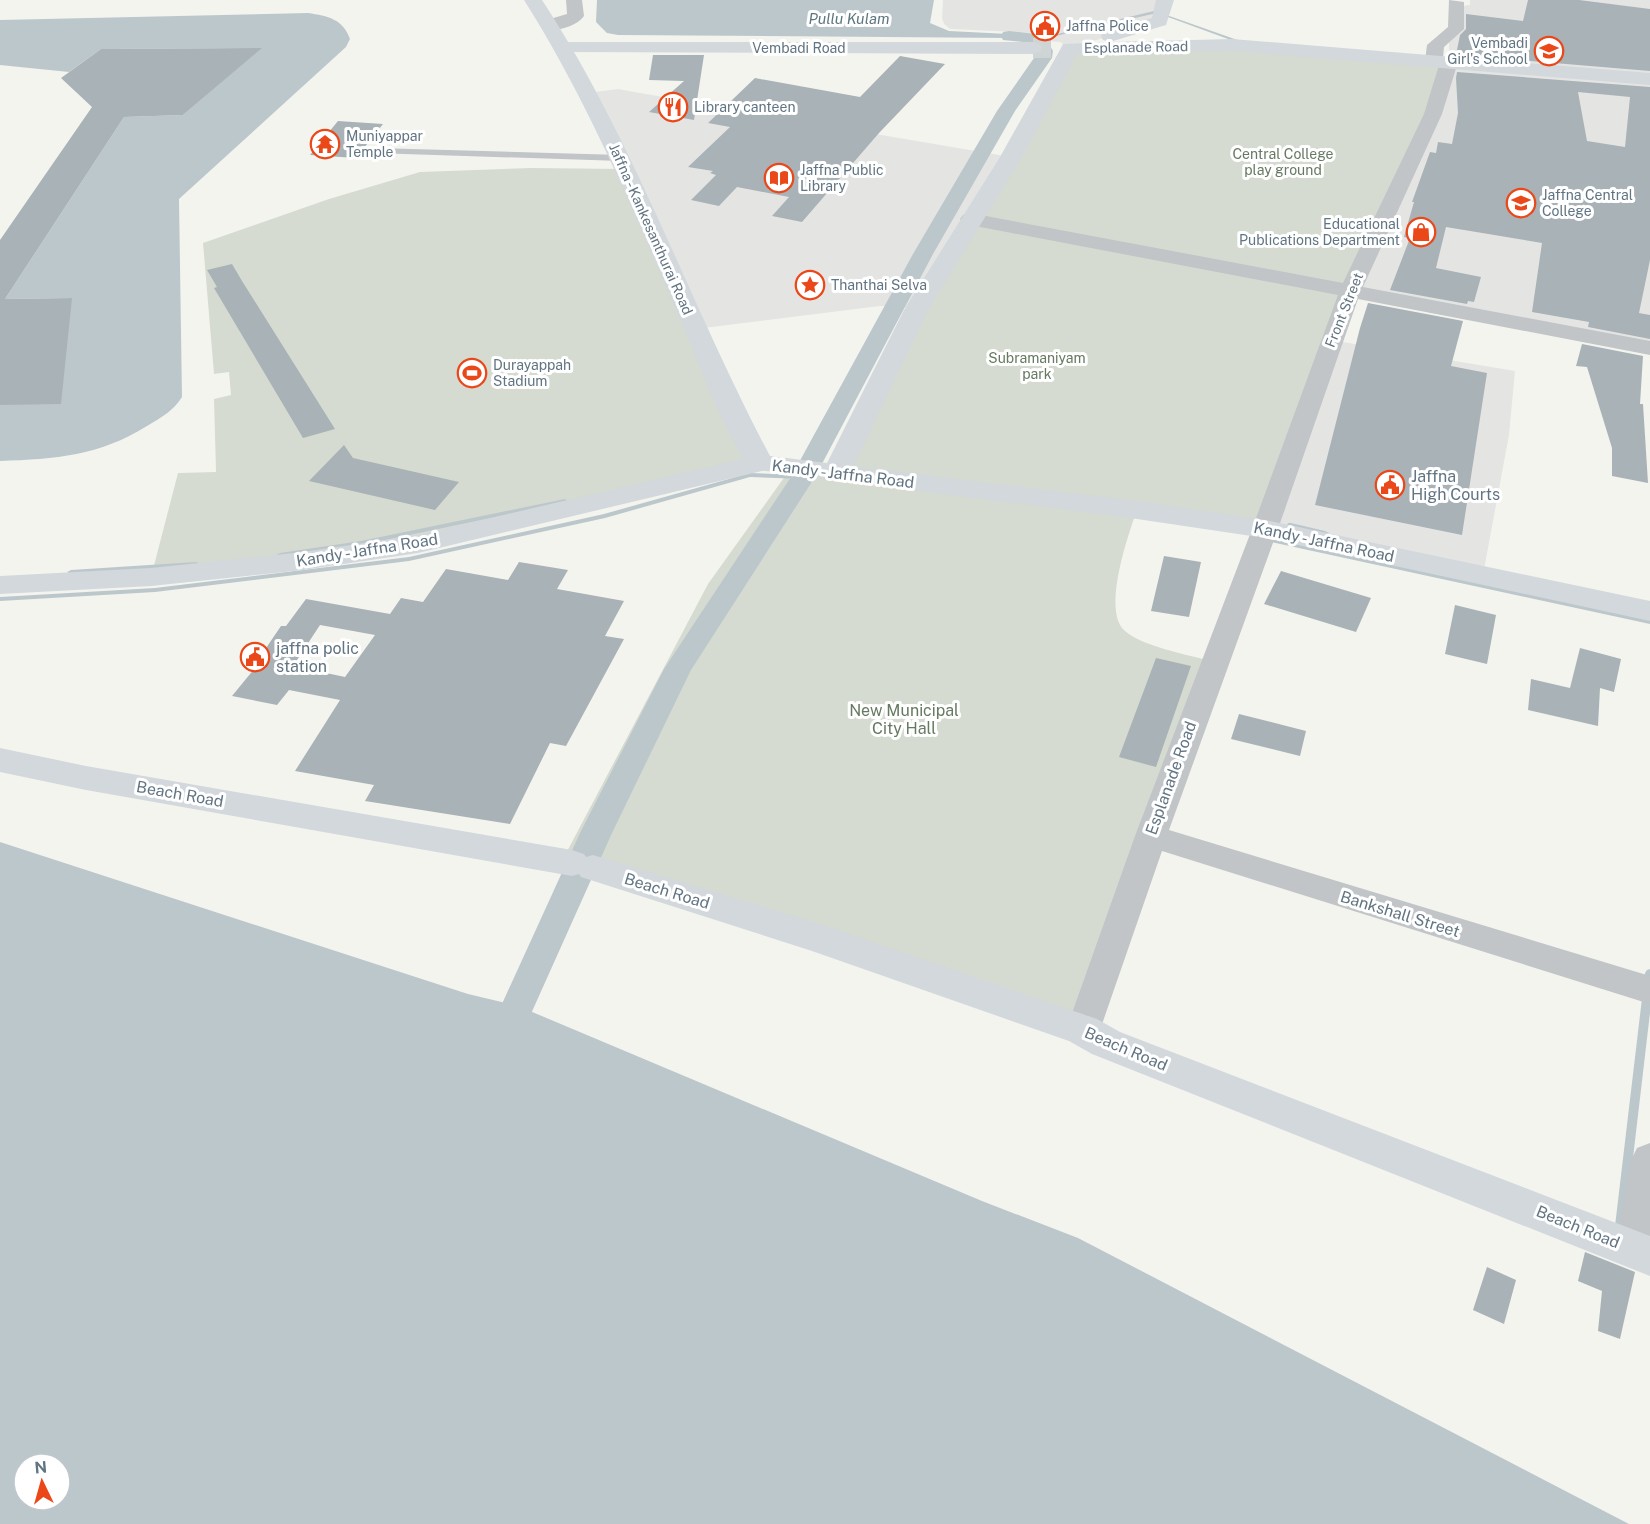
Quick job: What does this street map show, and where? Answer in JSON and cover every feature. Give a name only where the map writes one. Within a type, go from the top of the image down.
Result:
[{"type":"main road","name":"Jaffna - Kankesanthurai Road","points":[[533,0],[564,48],[621,158],[727,398],[760,463]]},
{"type":"main road","points":[[1052,48],[1162,12],[1232,45]]},
{"type":"main road","name":"Esplanade Road","points":[[836,473],[916,310],[970,219],[1011,156],[1052,48],[1232,45],[1650,79]]},
{"type":"main road","name":"Vembadi Road","points":[[564,48],[1052,48]]},
{"type":"main road","name":"Kandy - Jaffna Road","points":[[0,585],[151,577],[303,561],[418,544],[760,463],[1137,510],[1265,529],[1650,610]]},
{"type":"main road","name":"Beach Road","points":[[0,760],[98,780],[582,866],[820,939],[1083,1030],[1106,1043],[1643,1253]]},
{"type":"street","points":[[549,25],[573,20],[576,16],[574,0]]},
{"type":"street","name":"Front Street","points":[[1265,529],[1350,291],[1433,114],[1441,62],[1436,45],[1456,29],[1456,2]]},
{"type":"street","points":[[970,219],[1650,348]]},
{"type":"street","name":"Esplanade Road","points":[[1083,1030],[1210,670],[1265,529]]},
{"type":"street","name":"Bankshall Street","points":[[1151,836],[1328,893],[1650,990]]},
{"type":"street","points":[[1643,1253],[1650,1160]]},
{"type":"lane","points":[[375,151],[621,158]]},
{"type":"shaded area","name":"Jaffna Police","points":[[943,0],[1165,0],[1160,21],[1070,48],[1060,42],[1021,39],[1016,32],[950,29],[944,24],[942,18]]},
{"type":"shaded area","name":"Jaffna Central College","points":[[1470,0],[1650,0],[1650,348],[1350,291],[1449,62],[1449,39],[1460,6],[1470,5]]},
{"type":"shaded area","points":[[618,89],[1011,157],[916,310],[898,306],[880,306],[696,329],[587,93]]},
{"type":"shaded area","name":"Jaffna High Courts","points":[[1331,340],[1515,371],[1509,435],[1483,575],[1265,529]]},
{"type":"green space","points":[[1232,45],[1449,62],[1350,291],[1265,529],[1137,510],[1128,536],[1116,587],[1117,617],[1122,628],[1139,640],[1152,645],[1214,662],[1083,1030],[562,861],[708,584],[791,468],[837,473],[1070,48]]},
{"type":"green space","name":"Durayappah Stadium","points":[[531,168],[626,169],[760,463],[418,544],[151,577],[178,473],[216,472],[214,399],[231,395],[229,372],[214,374],[203,243],[329,199],[420,172]]},
{"type":"water","name":"Pullu Kulam","points":[[597,0],[934,0],[930,23],[949,31],[1009,34],[1009,38],[618,35],[607,33],[596,22]]},
{"type":"water","points":[[308,13],[328,17],[339,23],[350,39],[346,47],[179,199],[182,397],[162,417],[112,444],[58,457],[0,461],[0,405],[71,298],[5,299],[124,117],[183,115],[261,48],[101,49],[69,72],[0,65],[0,20]]},
{"type":"water","points":[[0,842],[468,994],[518,1006],[982,1201],[1078,1238],[1629,1524],[0,1524]]},
{"type":"building","name":"Vembadi Girl's School","points":[[1528,0],[1579,0],[1650,9],[1650,71],[1456,55],[1460,35],[1466,29],[1466,14],[1523,21]]},
{"type":"building","points":[[262,48],[183,115],[124,117],[5,299],[72,298],[61,404],[0,405],[0,240],[92,107],[61,78],[101,49]]},
{"type":"building","points":[[653,55],[704,55],[694,120],[649,112],[684,81],[649,80]]},
{"type":"building","points":[[900,56],[945,64],[879,133],[802,222],[772,216],[789,197],[737,187],[719,206],[691,200],[716,175],[710,173],[713,171],[688,167],[730,127],[708,123],[755,78],[860,97]]},
{"type":"building","name":"Jaffna Central College","points":[[1457,72],[1650,87],[1650,260],[1639,313],[1650,315],[1650,339],[1588,327],[1589,322],[1532,312],[1542,243],[1446,227],[1436,268],[1481,277],[1474,302],[1468,301],[1467,304],[1390,290],[1410,238],[1404,237],[1414,202],[1412,202],[1430,152],[1436,153],[1438,142],[1452,144],[1458,113]],"holes":[[[1578,92],[1630,97],[1625,147],[1587,141]]]},
{"type":"building","name":"Muniyappar Temple","points":[[338,121],[383,124],[356,158],[310,155]]},
{"type":"building","points":[[232,264],[335,429],[303,438],[214,288],[217,287],[207,270]]},
{"type":"building","name":"Jaffna High Courts","points":[[1368,303],[1463,321],[1451,366],[1487,373],[1462,535],[1315,505]]},
{"type":"building","points":[[1582,344],[1643,356],[1640,404],[1643,404],[1648,483],[1612,476],[1612,448],[1587,367],[1576,366]]},
{"type":"building","points":[[344,445],[353,458],[459,482],[435,510],[309,481]]},
{"type":"building","points":[[1164,556],[1201,562],[1189,617],[1151,611]]},
{"type":"building","points":[[519,562],[568,570],[557,589],[624,601],[605,636],[624,639],[566,746],[550,743],[510,824],[365,801],[374,785],[295,771],[340,700],[289,690],[277,705],[232,696],[268,652],[264,651],[281,626],[286,626],[306,599],[390,614],[401,598],[423,602],[446,569],[508,580]],"holes":[[[320,625],[375,635],[345,677],[293,666]]]},
{"type":"building","points":[[1281,571],[1371,598],[1356,632],[1264,604]]},
{"type":"building","points":[[1455,605],[1496,615],[1487,664],[1445,654]]},
{"type":"building","points":[[1580,648],[1621,659],[1614,692],[1600,688],[1598,726],[1528,710],[1531,679],[1570,688]]},
{"type":"building","points":[[1156,658],[1191,666],[1156,767],[1119,757]]},
{"type":"building","points":[[1239,714],[1306,731],[1300,756],[1231,739]]},
{"type":"building","points":[[1585,1252],[1635,1272],[1620,1339],[1598,1331],[1602,1291],[1578,1281]]},
{"type":"building","points":[[1487,1267],[1516,1280],[1504,1324],[1473,1310]]},
{"type":"waterway","points":[[1038,39],[1156,12],[1159,0]]},
{"type":"waterway","points":[[1159,13],[1241,42]]},
{"type":"waterway","points":[[518,1006],[596,833],[678,669],[803,477],[923,254],[1006,111],[1043,58],[1044,51],[1038,39],[1009,36]]},
{"type":"waterway","points":[[0,599],[155,590],[409,559],[605,516],[750,475],[803,477]]},
{"type":"waterway","points":[[280,555],[361,543],[565,501]]},
{"type":"waterway","points":[[1291,525],[1325,533]]},
{"type":"waterway","points":[[1271,540],[1650,622]]},
{"type":"waterway","points":[[71,572],[196,564]]},
{"type":"waterway","points":[[1620,1226],[1650,973]]},
{"type":"tunnel","points":[[1033,48],[1051,48]]},
{"type":"place","name":"Jaffna Police","points":[[1045,26]]},
{"type":"place","name":"Vembadi Girl's School","points":[[1549,51]]},
{"type":"place","name":"Library canteen","points":[[673,107]]},
{"type":"place","name":"Muniyappar Temple","points":[[325,144]]},
{"type":"place","name":"Jaffna Public Library","points":[[779,178]]},
{"type":"place","name":"Jaffna Central College","points":[[1521,203]]},
{"type":"place","name":"Educational Publications Department","points":[[1421,232]]},
{"type":"place","name":"Thanthai Selva","points":[[810,285]]},
{"type":"place","name":"Durayappah Stadium","points":[[472,373]]},
{"type":"place","name":"Jaffna High Courts","points":[[1390,485]]},
{"type":"place","name":"jaffna polic station","points":[[255,657]]},
{"type":"park label","name":"Central College play ground","points":[[1283,162]]},
{"type":"park label","name":"Subramaniyam park","points":[[1037,366]]},
{"type":"park label","name":"New Municipal City Hall","points":[[904,719]]}]
